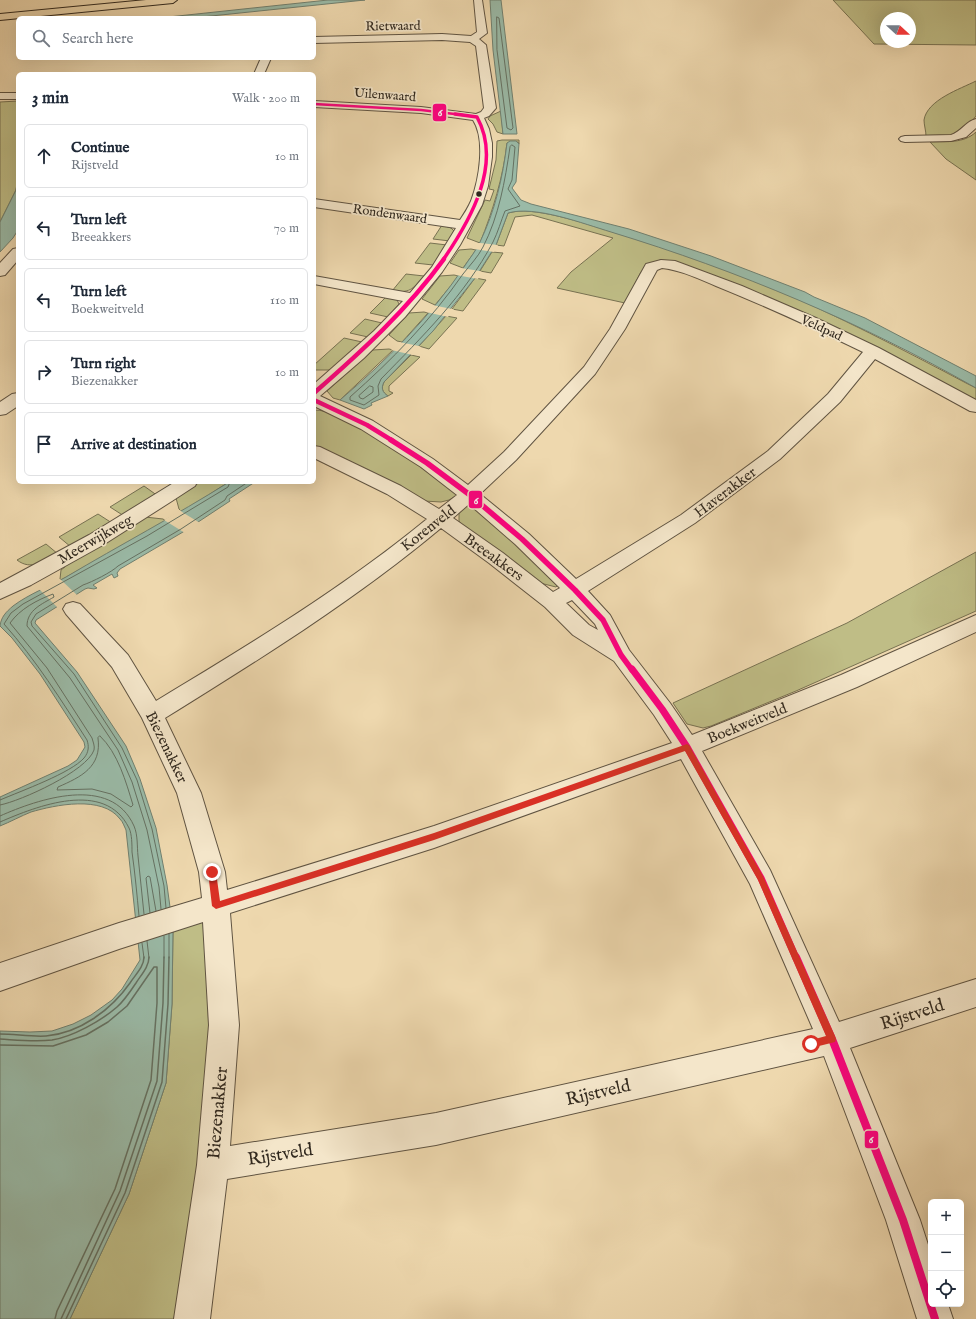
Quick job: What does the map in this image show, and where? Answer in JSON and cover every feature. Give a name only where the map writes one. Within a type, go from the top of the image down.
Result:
[{"type":"highway","points":[[0,8],[83,0]]},
{"type":"highway","points":[[0,17],[173,0]]},
{"type":"highway","points":[[54,16],[185,0]]},
{"type":"highway","points":[[0,23],[16,20]]},
{"type":"street","points":[[316,391],[373,341],[414,298],[456,244],[479,196],[488,153],[482,124],[477,117],[485,114],[490,108],[481,45],[473,39],[482,33],[478,0]]},
{"type":"street","name":"Rietwaard","points":[[316,40],[442,37],[473,39]]},
{"type":"street","points":[[260,72],[265,60]]},
{"type":"street","points":[[0,96],[16,96]]},
{"type":"street","name":"Uilenwaard","points":[[316,104],[420,110],[477,117]]},
{"type":"street","points":[[905,139],[951,138],[962,135],[976,122]]},
{"type":"street","name":"Rondenwaard","points":[[316,203],[465,224]]},
{"type":"street","points":[[0,272],[16,254]]},
{"type":"street","name":"Veldpad","points":[[661,264],[675,265],[737,289],[811,321],[873,351],[976,407]]},
{"type":"street","name":"Korenveld","points":[[152,715],[272,641],[378,568],[470,495],[523,445],[594,365],[626,315],[651,267],[661,264]]},
{"type":"street","points":[[316,280],[414,298]]},
{"type":"street","name":"Haverakker","points":[[552,602],[575,590],[688,519],[774,455],[834,398],[873,351]]},
{"type":"street","points":[[316,376],[330,379]]},
{"type":"street","points":[[0,410],[16,399]]},
{"type":"street","name":"Breeakkers","points":[[316,401],[367,426],[427,463],[470,495],[522,540],[575,590],[603,620],[621,655],[662,709],[687,747],[761,878],[832,1039],[903,1220],[935,1319]]},
{"type":"street","name":"Breeakkers","points":[[316,452],[394,490],[441,519],[496,558],[552,602],[581,630],[621,655]]},
{"type":"street","name":"Meerwijkweg","points":[[0,592],[33,575],[148,508],[185,484]]},
{"type":"street","name":"Biezenakker","points":[[73,609],[120,661],[152,715],[189,793],[212,872],[216,906],[224,1025],[213,1164],[192,1319]]},
{"type":"street","name":"Boekweitveld","points":[[216,906],[434,837],[687,747],[849,681],[976,623]]},
{"type":"street","points":[[0,977],[119,936],[216,906]]},
{"type":"street","name":"Rijstveld","points":[[213,1164],[436,1129],[832,1039],[976,993]]},
{"type":"shaded area","points":[[833,0],[976,0],[976,45],[916,44],[916,12],[880,12],[880,44],[874,44]]},
{"type":"shaded area","points":[[976,81],[976,116],[968,126],[951,136],[926,136],[924,120],[926,113],[931,107],[945,96]]},
{"type":"shaded area","points":[[16,101],[16,190],[0,222],[0,102]]},
{"type":"shaded area","points":[[501,111],[503,134],[497,132],[493,124],[488,119],[490,116]]},
{"type":"shaded area","points":[[976,132],[976,180],[946,159],[930,142],[949,142],[960,140],[971,136]]},
{"type":"shaded area","points":[[519,140],[519,144],[518,142],[507,143],[497,194],[480,243],[467,238],[485,200],[490,201],[494,190],[489,189],[496,160],[497,141]]},
{"type":"shaded area","points":[[518,211],[543,213],[585,223],[698,260],[771,287],[870,333],[976,388],[976,404],[765,297],[680,263],[660,260],[648,264],[641,272],[625,303],[557,288],[571,272],[613,238],[532,215],[515,217],[504,246],[496,245],[508,213]]},
{"type":"shaded area","points":[[442,225],[451,228],[454,231],[450,241],[433,239]]},
{"type":"shaded area","points":[[430,243],[447,245],[433,265],[415,263]]},
{"type":"shaded area","points":[[459,250],[476,250],[463,268],[450,263]]},
{"type":"shaded area","points":[[492,252],[503,253],[491,273],[480,271]]},
{"type":"shaded area","points":[[406,274],[424,276],[410,290],[392,291]]},
{"type":"shaded area","points":[[440,276],[459,276],[435,305],[422,299]]},
{"type":"shaded area","points":[[475,278],[486,280],[463,311],[452,309]]},
{"type":"shaded area","points":[[387,296],[396,298],[399,304],[388,317],[370,313]]},
{"type":"shaded area","points":[[409,313],[428,313],[402,342],[397,341],[389,335]]},
{"type":"shaded area","points":[[446,316],[457,318],[429,349],[419,346]]},
{"type":"shaded area","points":[[365,319],[382,323],[368,337],[350,333]]},
{"type":"shaded area","points":[[344,338],[362,342],[331,370],[316,370],[316,363]]},
{"type":"shaded area","points":[[373,350],[393,350],[340,400],[333,398],[327,391]]},
{"type":"shaded area","points":[[411,355],[420,357],[389,386],[389,391],[393,393],[388,396],[383,390],[384,382]]},
{"type":"shaded area","points":[[316,410],[336,415],[356,426],[408,458],[458,495],[441,502],[424,501],[358,466],[316,447]]},
{"type":"shaded area","points":[[197,484],[226,484],[182,512],[179,509],[176,498]]},
{"type":"shaded area","points":[[144,486],[158,496],[124,516],[110,507]]},
{"type":"shaded area","points":[[467,505],[473,507],[500,530],[559,584],[556,587],[540,583],[461,524],[459,521],[459,512]]},
{"type":"shaded area","points":[[98,514],[112,523],[71,547],[59,537]]},
{"type":"shaded area","points":[[145,517],[163,519],[166,521],[61,580],[60,579],[61,570],[65,567],[63,565]]},
{"type":"shaded area","points":[[46,544],[58,554],[43,562],[32,565],[27,565],[17,560]]},
{"type":"shaded area","points":[[976,552],[976,611],[796,691],[711,726],[703,728],[687,724],[673,703],[847,623]]},
{"type":"shaded area","points":[[204,918],[208,988],[208,1058],[206,1091],[203,1124],[185,1254],[174,1319],[70,1319],[129,1194],[166,1083],[172,1004],[173,929]]},
{"type":"water","points":[[328,0],[365,0],[211,16],[178,16]]},
{"type":"water","points":[[490,0],[501,0],[517,134],[503,134],[493,50]]},
{"type":"water","points":[[510,141],[516,141],[519,144],[516,182],[512,188],[521,200],[531,204],[629,229],[711,256],[805,292],[865,318],[976,376],[976,388],[888,341],[752,281],[659,247],[574,220],[545,213],[519,211],[508,213],[496,245],[475,278],[433,331],[384,382],[383,390],[388,396],[371,403],[372,405],[364,409],[340,400],[374,370],[422,321],[451,285],[474,252],[485,230],[494,206],[501,181],[507,143]]},
{"type":"water","points":[[16,190],[16,233],[0,252],[0,222]]},
{"type":"water","points":[[226,484],[252,484],[229,499],[230,501],[183,532],[120,569],[117,573],[118,576],[114,578],[112,574],[93,585],[97,588],[85,589],[36,620],[35,623],[77,672],[126,746],[140,779],[156,828],[167,885],[173,929],[172,1004],[166,1083],[129,1194],[70,1319],[0,1319],[0,1031],[52,1031],[73,1024],[91,1015],[112,1000],[122,989],[140,960],[126,830],[120,819],[112,812],[102,807],[90,804],[78,804],[52,807],[31,812],[0,826],[0,797],[68,766],[77,760],[85,747],[84,742],[40,674],[12,638],[0,626],[6,613],[19,602],[66,577]]},
{"type":"pier","points":[[478,243],[498,245],[494,252],[474,249]]},
{"type":"pier","points":[[461,268],[482,272],[478,279],[456,275]]},
{"type":"pier","points":[[432,305],[454,309],[448,317],[426,312]]},
{"type":"pier","points":[[399,342],[421,347],[413,355],[391,350]]},
{"type":"pier","points":[[180,510],[200,523],[185,533],[164,520]]},
{"type":"pier","points":[[60,579],[77,595],[58,608],[40,590],[37,589]]},
{"type":"transit line","name":"6","points":[[316,104],[421,110],[477,117],[481,123],[486,144],[486,158],[480,193],[472,211],[448,253],[432,276],[396,317],[356,356],[316,391]]},
{"type":"transit line","name":"6","points":[[316,401],[367,425],[427,463],[470,495],[522,539],[575,590],[603,620],[621,655],[662,709],[687,747],[761,878],[832,1039],[903,1220],[935,1319]]},
{"type":"route","points":[[212,872],[216,906],[434,837],[687,747],[761,878],[832,1039],[811,1044]]}]
